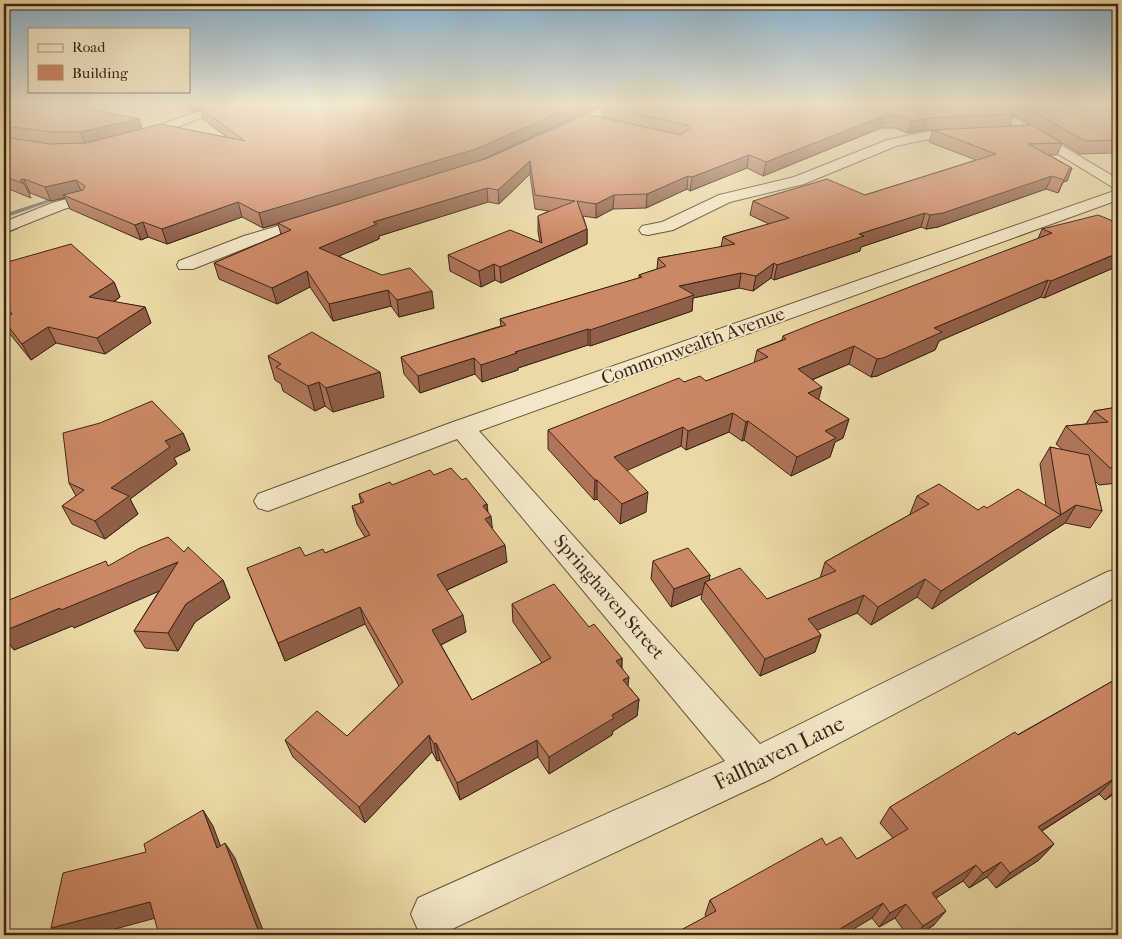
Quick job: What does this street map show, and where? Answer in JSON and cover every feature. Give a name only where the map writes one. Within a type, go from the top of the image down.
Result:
[{"type":"street","points":[[648,230],[667,226],[725,198],[799,181],[880,148]]},
{"type":"street","points":[[1058,148],[1118,186]]},
{"type":"street","name":"Commonwealth Avenue","points":[[268,500],[462,428],[1118,195]]},
{"type":"street","points":[[4,228],[58,206],[81,200]]},
{"type":"street","points":[[186,265],[250,240],[332,216]]},
{"type":"street","name":"Springhaven Street","points":[[462,428],[755,767]]},
{"type":"street","name":"Fallhaven Lane","points":[[434,914],[755,767],[1118,581]]},
{"type":"building","points":[[4,148],[479,148],[259,213],[238,202],[162,229],[143,222],[135,225],[63,195],[83,190],[85,186],[76,180],[45,187],[24,179],[20,180],[24,184],[4,176]]},
{"type":"building","points":[[511,148],[802,148],[766,162],[749,155],[692,177],[688,176],[647,194],[614,195],[596,204],[577,201],[587,229],[500,267],[494,264],[479,271],[448,255],[510,230],[542,243],[538,216],[575,201],[535,195],[530,161],[498,190],[487,188],[373,222],[377,224],[319,248],[382,275],[410,268],[432,291],[397,300],[388,290],[329,304],[307,271],[272,288],[214,263],[291,230],[278,223],[488,158]]},
{"type":"building","points":[[980,148],[1035,148],[1072,168],[1069,169],[1064,180],[1052,176],[943,213],[930,215],[925,213],[859,234],[864,236],[777,265],[774,263],[756,276],[741,273],[679,286],[694,295],[590,330],[588,329],[515,352],[517,353],[481,365],[474,358],[418,376],[401,357],[506,325],[500,319],[642,277],[639,275],[666,266],[658,258],[735,244],[723,237],[789,218],[753,201],[827,179],[865,195],[996,154]]},
{"type":"building","points":[[1098,215],[1118,223],[1118,253],[934,328],[942,332],[883,358],[877,359],[854,346],[798,369],[822,387],[808,393],[849,419],[825,431],[836,438],[797,457],[748,421],[746,422],[733,413],[688,431],[683,427],[614,457],[648,492],[622,504],[595,480],[548,430],[679,378],[684,382],[700,376],[706,381],[768,357],[757,350],[786,339],[783,336],[1052,233],[1042,229]]},
{"type":"building","points":[[71,244],[114,282],[89,297],[145,307],[97,338],[48,327],[22,344],[4,321],[4,317],[12,314],[4,304],[4,263]]},
{"type":"building","points":[[312,332],[380,372],[326,388],[319,382],[308,386],[276,367],[281,364],[268,356]]},
{"type":"building","points":[[152,401],[183,433],[165,441],[170,447],[111,488],[129,496],[95,521],[62,506],[84,490],[69,483],[63,433],[100,423]]},
{"type":"building","points":[[1118,407],[1118,467],[1110,468],[1066,426],[1108,422],[1094,411]]},
{"type":"building","points":[[1050,447],[1089,455],[1102,511],[1076,505],[1061,515]]},
{"type":"building","points":[[451,468],[462,480],[466,478],[487,504],[483,506],[491,516],[485,519],[505,545],[437,575],[463,615],[432,630],[472,700],[551,658],[512,604],[554,584],[589,627],[594,624],[622,658],[616,661],[629,677],[623,680],[639,699],[612,715],[614,718],[549,757],[537,740],[457,783],[436,743],[434,744],[429,735],[359,807],[285,740],[317,711],[347,736],[403,682],[360,607],[278,643],[247,568],[300,547],[305,556],[323,549],[325,553],[370,535],[352,506],[364,502],[359,494],[390,482],[392,485],[430,470],[434,475]]},
{"type":"building","points":[[939,484],[978,510],[984,506],[987,508],[1018,489],[1061,515],[941,591],[925,579],[878,607],[864,595],[808,619],[821,635],[765,659],[705,582],[740,568],[767,599],[836,571],[825,562],[929,504],[917,496]]},
{"type":"building","points":[[168,537],[184,552],[188,547],[223,580],[186,604],[168,633],[134,631],[178,562],[4,631],[4,602],[106,561],[108,566],[140,548]]},
{"type":"building","points":[[688,548],[710,575],[674,589],[653,561]]},
{"type":"building","points":[[1118,678],[1118,781],[1115,778],[1038,827],[1054,844],[1010,873],[1001,862],[983,873],[976,865],[932,893],[946,911],[923,926],[906,904],[890,913],[883,903],[830,935],[672,935],[716,911],[710,900],[822,838],[826,845],[841,837],[857,859],[908,829],[890,807],[1015,732],[1018,735]]},
{"type":"building","points":[[203,810],[217,848],[225,843],[260,935],[159,935],[150,902],[51,928],[63,873],[146,852],[144,844]]},
{"type":"waterway","points":[[4,216],[61,197]]},
{"type":"waterway","points":[[4,233],[16,228]]}]
